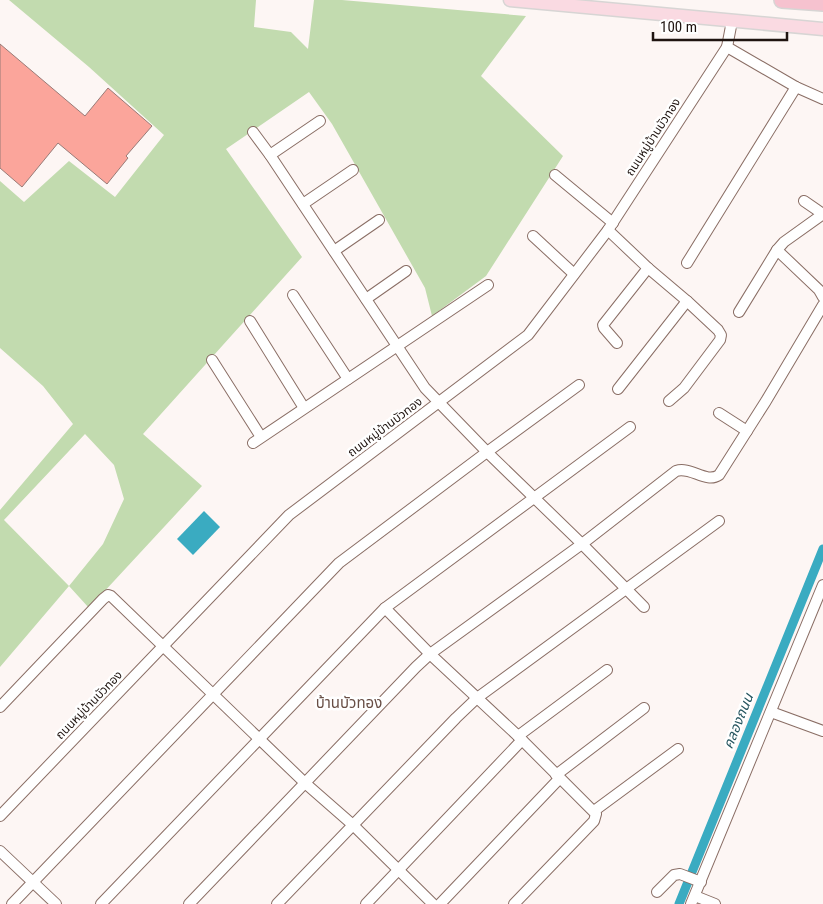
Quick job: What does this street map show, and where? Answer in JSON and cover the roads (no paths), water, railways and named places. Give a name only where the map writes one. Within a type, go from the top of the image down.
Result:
[{"type":"highway","points":[[782,0],[823,3]]},
{"type":"main road","points":[[510,0],[823,29]]},
{"type":"street","name":"ถนนหมู่บ้านบัวทอง","points":[[0,816],[289,515],[528,334],[610,226],[726,47],[732,21]]},
{"type":"street","points":[[726,47],[796,88],[823,99]]},
{"type":"street","points":[[687,263],[796,88]]},
{"type":"street","points":[[270,155],[320,121]]},
{"type":"street","points":[[253,132],[425,388],[486,452],[582,544],[644,607]]},
{"type":"street","points":[[303,204],[353,170]]},
{"type":"street","points":[[555,176],[610,226],[648,268],[687,301],[721,335],[720,340],[684,388],[669,402]]},
{"type":"street","points":[[739,312],[777,250],[784,242],[823,214],[804,201]]},
{"type":"street","points":[[334,251],[379,220]]},
{"type":"street","points":[[533,236],[574,274]]},
{"type":"street","points":[[777,250],[819,290],[823,297]]},
{"type":"street","points":[[617,343],[603,325],[648,268]]},
{"type":"street","points":[[366,299],[406,271]]},
{"type":"street","points":[[212,360],[257,440],[488,285]]},
{"type":"street","points":[[293,295],[348,379]]},
{"type":"street","points":[[618,389],[687,301]]},
{"type":"street","points":[[189,904],[430,654],[582,544],[676,471],[685,470],[709,478],[716,477],[747,431],[823,305]]},
{"type":"street","points":[[250,321],[304,408]]},
{"type":"street","points":[[12,904],[339,563],[486,452],[579,385]]},
{"type":"street","points":[[719,412],[747,431]]},
{"type":"street","points":[[101,904],[385,608],[630,428]]},
{"type":"street","points":[[277,904],[477,698],[719,521]]},
{"type":"street","points":[[715,904],[693,900],[696,881],[771,712],[823,585]]},
{"type":"street","points":[[0,708],[108,595],[115,598],[433,904]]},
{"type":"street","points":[[385,608],[430,654],[520,738],[594,811],[596,816],[594,821],[514,904]]},
{"type":"street","points":[[366,904],[520,738],[607,670]]},
{"type":"street","points":[[440,904],[558,777],[644,708]]},
{"type":"street","points":[[771,712],[823,731]]},
{"type":"street","points":[[594,811],[678,749]]},
{"type":"street","points":[[0,851],[56,904]]},
{"type":"street","points":[[657,892],[674,875],[680,874],[696,881]]},
{"type":"water","points":[[204,511],[220,527],[193,555],[177,539]]},
{"type":"waterway","name":"คลองถนน","points":[[679,904],[823,549]]},
{"type":"district","name":"บ้านบัวทอง","points":[[349,703]]}]
